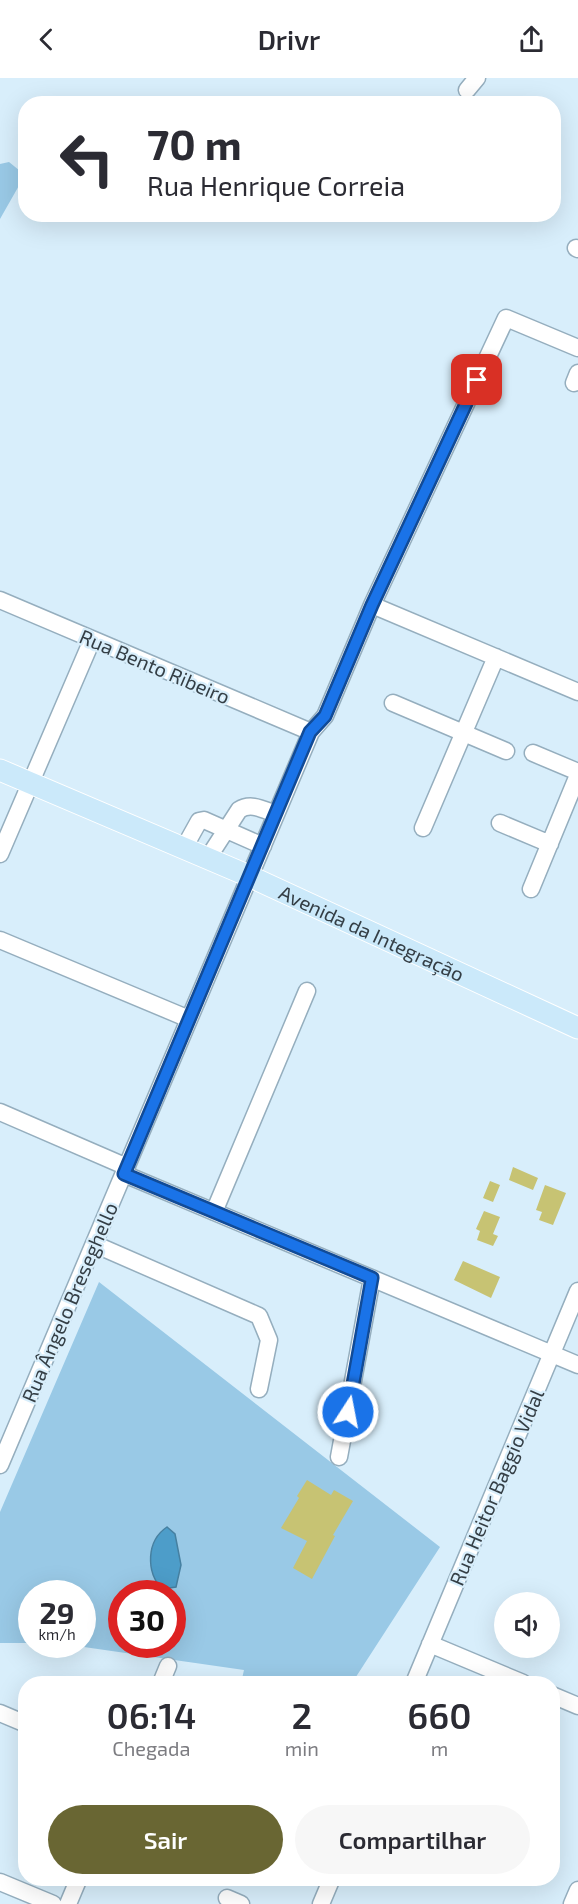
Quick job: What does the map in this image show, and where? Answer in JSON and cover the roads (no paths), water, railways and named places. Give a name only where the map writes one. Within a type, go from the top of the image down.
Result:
[{"type":"main road","name":"Avenida da Integração","points":[[0,770],[249,876],[578,1028]]},
{"type":"street","name":"Rua Ângelo Breseghello","points":[[0,1465],[310,732],[325,716],[372,605],[506,318],[578,348]]},
{"type":"street","name":"Rua Bento Ribeiro","points":[[0,600],[310,732]]},
{"type":"street","points":[[372,605],[578,692]]},
{"type":"street","points":[[0,854],[92,639]]},
{"type":"street","points":[[423,828],[496,657]]},
{"type":"street","points":[[393,703],[506,751]]},
{"type":"street","points":[[531,889],[578,774],[534,753]]},
{"type":"street","points":[[208,858],[239,810],[253,806],[276,814]]},
{"type":"street","points":[[184,848],[201,820],[228,829],[262,846]]},
{"type":"street","points":[[500,824],[550,844]]},
{"type":"street","points":[[0,940],[189,1019]]},
{"type":"street","points":[[214,1212],[307,991]]},
{"type":"street","points":[[0,1112],[214,1212],[578,1365]]},
{"type":"street","points":[[94,1244],[259,1316],[269,1340],[259,1389]]},
{"type":"street","points":[[339,1457],[372,1278]]},
{"type":"street","name":"Rua Heitor Baggio Vidal","points":[[417,1676],[578,1291]]},
{"type":"street","points":[[430,1644],[506,1676]]},
{"type":"street","points":[[164,1676],[168,1666]]},
{"type":"street","points":[[560,1698],[578,1706]]},
{"type":"street","points":[[0,1713],[18,1721]]},
{"type":"street","points":[[0,1882],[53,1904]]},
{"type":"street","points":[[68,1904],[76,1886]]},
{"type":"street","points":[[321,1904],[329,1886]]},
{"type":"street","points":[[572,1904],[578,1890]]}]
